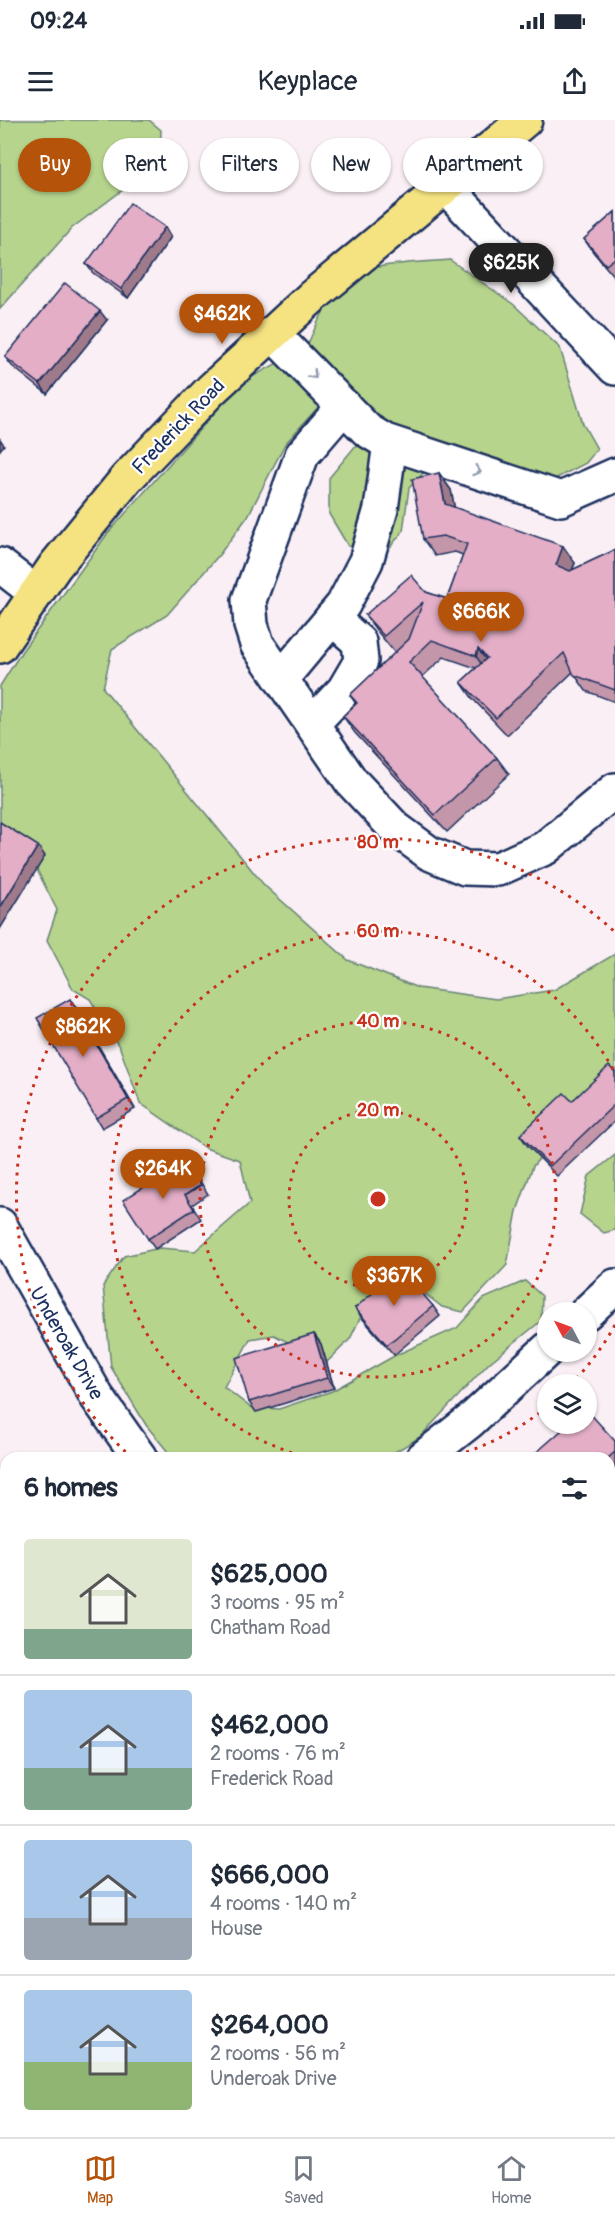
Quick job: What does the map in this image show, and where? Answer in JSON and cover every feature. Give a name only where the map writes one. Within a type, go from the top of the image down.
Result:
[{"type":"main road","name":"Frederick Road","points":[[503,138],[525,120]]},
{"type":"main road","name":"Frederick Road","points":[[0,646],[55,566],[128,478],[211,390],[313,296],[438,192]]},
{"type":"street","points":[[451,192],[615,368]]},
{"type":"street","points":[[272,333],[367,430],[390,443],[561,499],[615,475]]},
{"type":"street","points":[[344,406],[302,455],[249,600],[251,625],[257,644],[351,782],[395,828],[429,853],[465,868],[498,869],[545,848],[615,790]]},
{"type":"street","points":[[281,679],[343,605],[366,561],[381,509],[390,443]]},
{"type":"street","points":[[0,566],[36,593]]},
{"type":"street","points":[[312,724],[344,690],[361,661],[359,642],[332,618]]},
{"type":"street","name":"Underoak Drive","points":[[0,1225],[97,1397],[136,1452]]},
{"type":"street","points":[[597,1303],[615,1287]]},
{"type":"street","points":[[431,1452],[470,1421],[537,1359]]},
{"type":"green space","points":[[0,120],[149,120],[161,130],[161,138],[103,138],[103,192],[120,192],[72,228],[0,309]]},
{"type":"green space","points":[[450,260],[513,304],[560,348],[583,424],[597,449],[586,463],[545,484],[431,465],[409,488],[403,531],[384,555],[348,546],[329,514],[329,478],[362,438],[350,412],[319,406],[285,444],[248,516],[219,555],[167,615],[112,649],[103,688],[264,885],[348,960],[418,988],[496,999],[554,990],[615,954],[615,1077],[533,1166],[517,1211],[507,1265],[463,1312],[442,1307],[415,1286],[363,1312],[350,1339],[327,1362],[274,1335],[250,1339],[224,1387],[250,1407],[279,1409],[332,1391],[396,1355],[457,1328],[483,1299],[525,1281],[542,1296],[542,1302],[537,1302],[537,1324],[489,1363],[420,1437],[395,1452],[168,1452],[146,1425],[111,1367],[103,1286],[124,1256],[160,1248],[195,1251],[250,1203],[240,1160],[205,1148],[140,1103],[120,1048],[90,999],[73,989],[47,940],[57,910],[31,858],[0,838],[0,686],[22,651],[108,533],[241,383],[281,361],[299,368],[320,319],[342,285],[359,272],[384,266]]},
{"type":"green space","points":[[615,1155],[615,1230],[604,1233],[580,1214],[589,1176]]},
{"type":"building","points":[[130,203],[165,227],[121,289],[86,264]]},
{"type":"building","points":[[615,212],[615,258],[606,265],[584,239]]},
{"type":"building","points":[[65,283],[100,311],[40,384],[5,357]]},
{"type":"building","points":[[439,473],[445,504],[563,546],[556,565],[570,571],[615,550],[615,690],[574,675],[564,653],[496,718],[461,682],[487,658],[478,649],[476,656],[432,640],[409,662],[497,758],[435,815],[343,716],[357,703],[350,695],[409,639],[423,602],[384,636],[365,615],[411,575],[426,592],[447,599],[467,544],[443,536],[423,539],[412,479]]},
{"type":"building","points":[[0,822],[38,846],[0,908]]},
{"type":"building","points":[[70,999],[128,1099],[96,1118],[37,1018]]},
{"type":"building","points":[[609,1066],[615,1072],[615,1104],[550,1166],[520,1135],[564,1093],[572,1101]]},
{"type":"building","points":[[186,1161],[201,1185],[185,1195],[194,1209],[148,1239],[123,1200]]},
{"type":"building","points":[[401,1269],[433,1306],[387,1345],[355,1308]]},
{"type":"building","points":[[314,1334],[327,1378],[249,1402],[236,1358]]},
{"type":"building","points":[[597,1421],[615,1441],[615,1452],[537,1452],[558,1434],[597,1434]]}]
